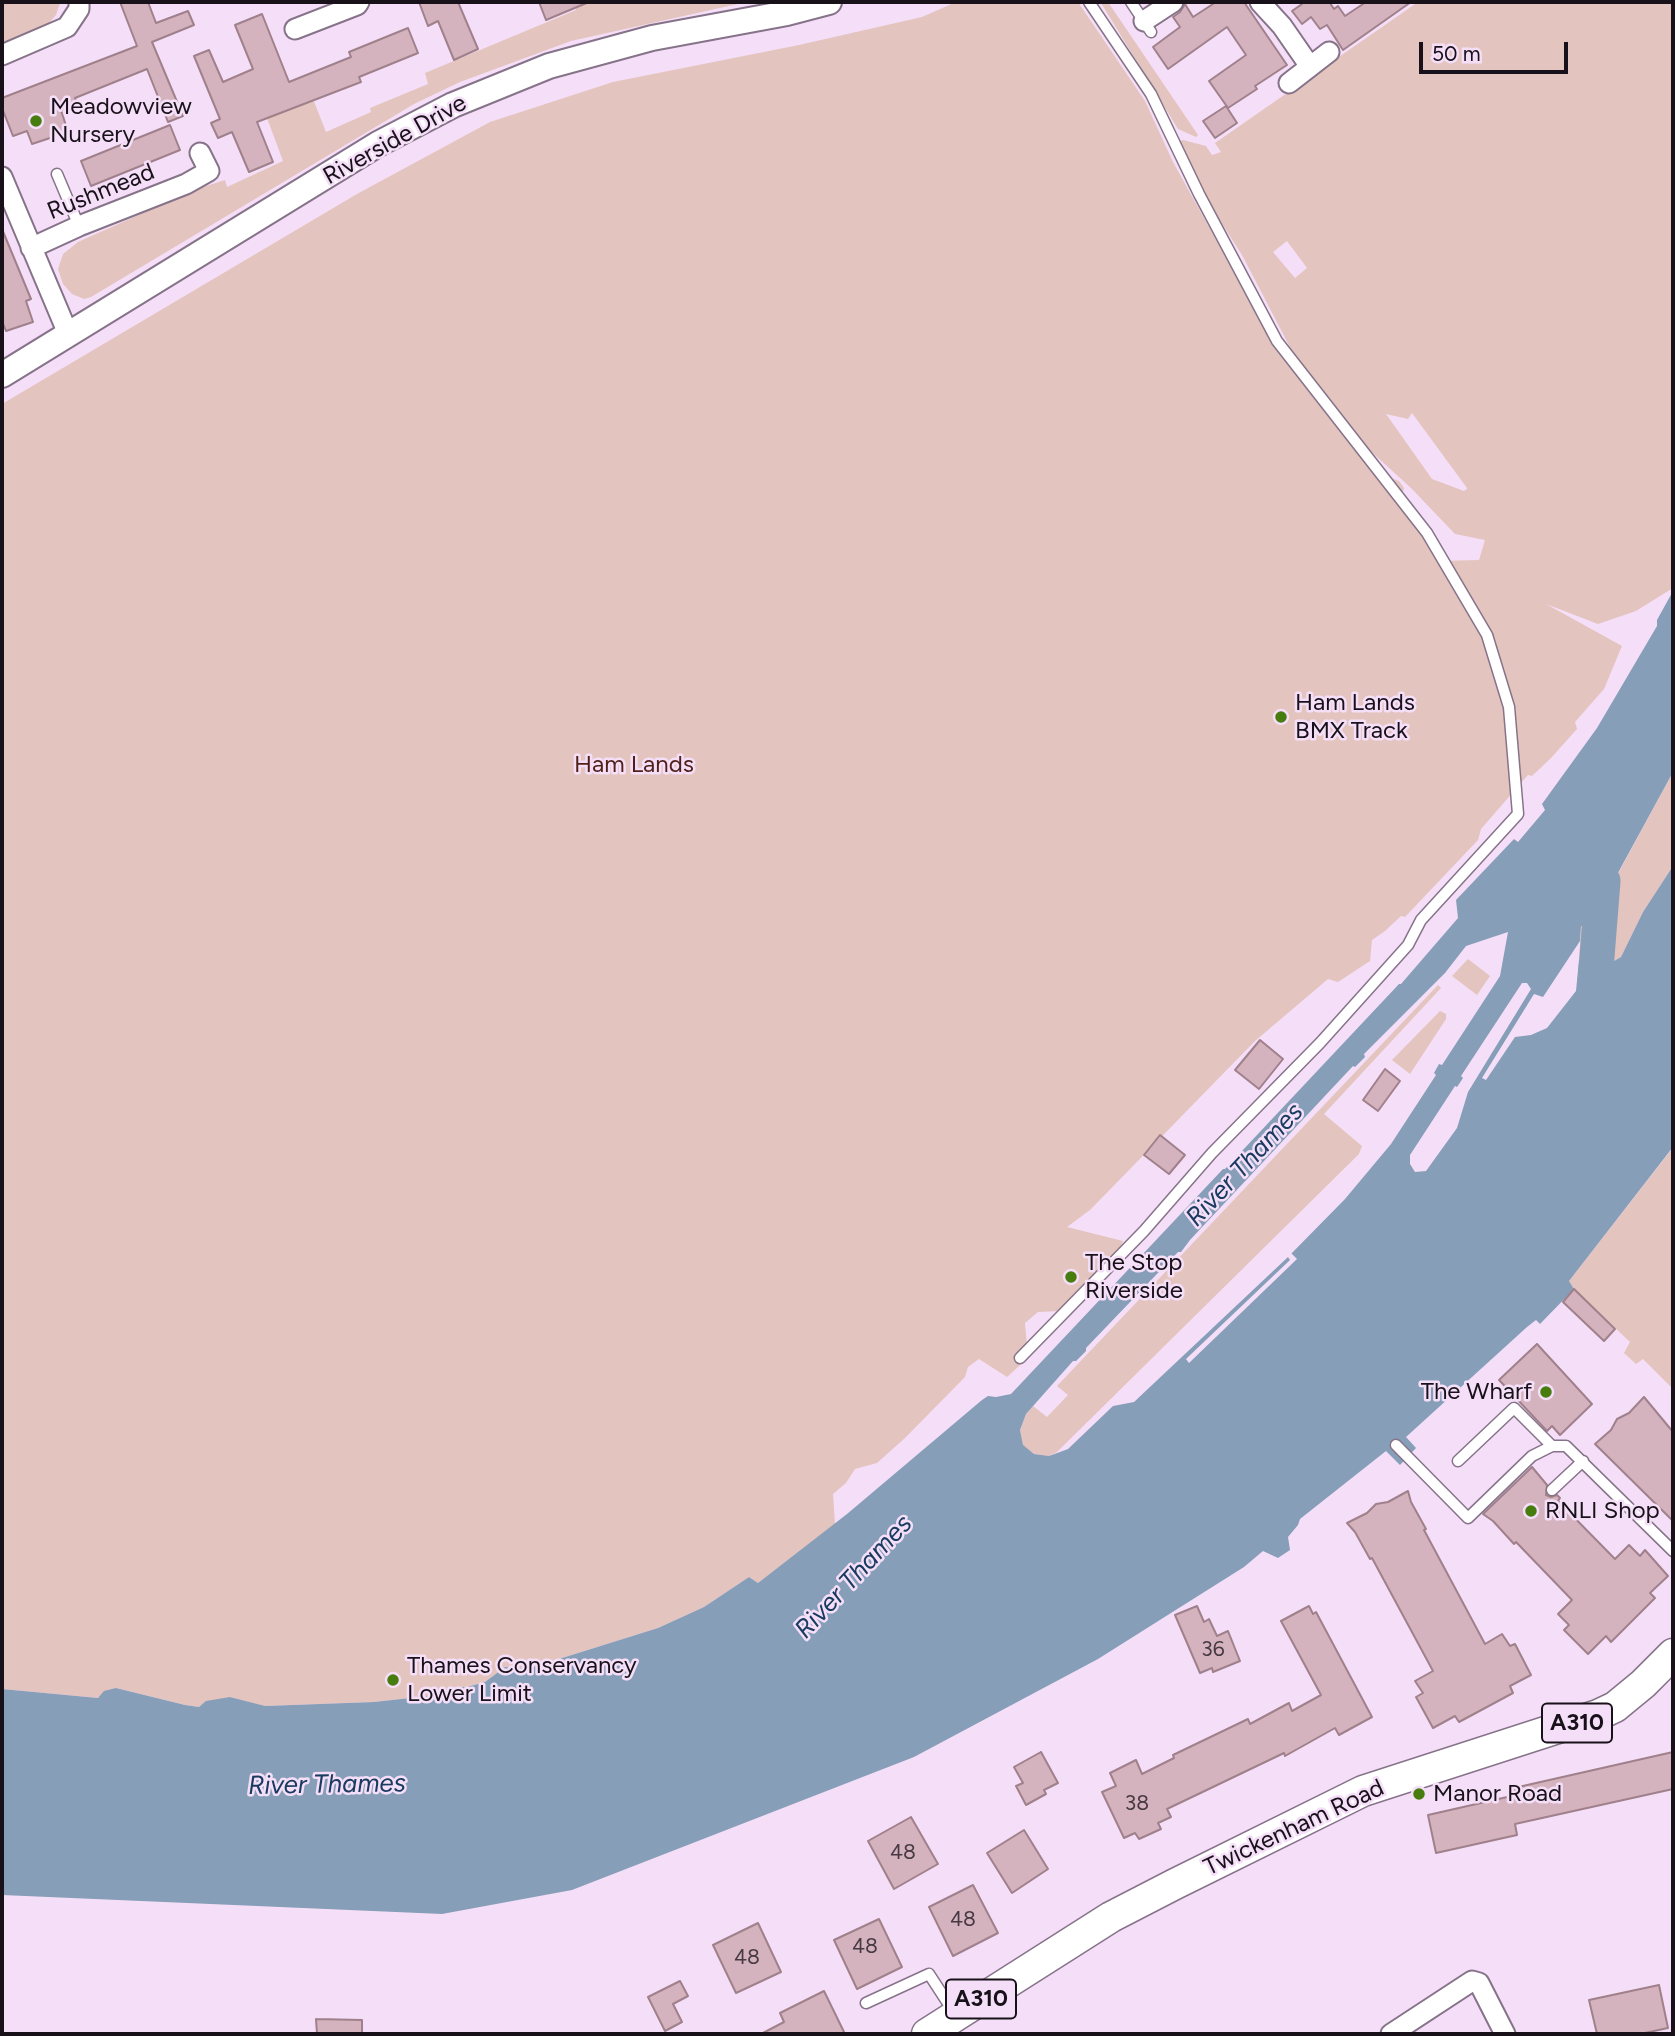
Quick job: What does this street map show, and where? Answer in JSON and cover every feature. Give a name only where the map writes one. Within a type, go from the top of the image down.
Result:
[{"type":"main road","name":"Twickenham Road","points":[[927,2034],[1111,1917],[1363,1791],[1518,1743],[1615,1707],[1673,1654]]},
{"type":"street","points":[[2,55],[67,27],[79,9],[79,2]]},
{"type":"street","points":[[295,29],[359,2]]},
{"type":"street","name":"Riverside Drive","points":[[2,375],[378,144],[453,105],[549,66],[639,41],[787,13],[830,2]]},
{"type":"street","points":[[1147,27],[1173,2]]},
{"type":"street","points":[[1260,2],[1282,26],[1309,65]]},
{"type":"street","points":[[1289,83],[1329,52]]},
{"type":"street","name":"Rushmead","points":[[30,248],[186,184],[209,171],[200,153]]},
{"type":"street","points":[[3,184],[69,335]]},
{"type":"street","points":[[1391,2034],[1472,1981],[1479,1983],[1505,2034]]},
{"type":"lane","points":[[1020,1358],[1144,1231],[1212,1153],[1320,1043],[1408,945],[1421,920],[1518,814],[1509,707],[1487,635],[1427,533],[1276,341],[1199,194],[1151,94],[1089,2]]},
{"type":"lane","points":[[1131,2],[1147,27]]},
{"type":"lane","points":[[57,174],[79,226]]},
{"type":"lane","points":[[1458,1461],[1514,1408],[1552,1446]]},
{"type":"lane","points":[[1396,1446],[1468,1518],[1532,1456],[1552,1446],[1566,1446],[1673,1552]]},
{"type":"lane","points":[[1552,1490],[1583,1461]]},
{"type":"lane","points":[[866,2003],[929,1974],[956,2014]]},
{"type":"green space","points":[[2,2],[60,3],[56,15],[47,25],[2,43]]},
{"type":"green space","points":[[576,2],[747,2],[571,41],[460,82],[414,104],[91,297],[84,299],[72,294],[63,284],[58,269],[63,254],[78,242],[197,189],[225,180],[227,187],[283,161],[267,118],[313,99],[326,132],[371,112],[370,108],[428,84],[425,73],[576,10]]},
{"type":"green space","name":"Ham Lands","points":[[956,2],[1078,2],[1145,101],[1173,162],[1271,339],[1333,406],[1293,353],[1242,255],[1210,205],[1180,141],[1206,146],[1212,155],[1221,152],[1215,143],[1418,2],[1673,2],[1673,588],[1636,611],[1598,624],[1546,604],[1622,646],[1604,689],[1575,722],[1577,729],[1532,776],[1528,775],[1481,829],[1478,840],[1405,917],[1401,916],[1372,940],[1370,961],[1338,982],[1328,979],[1255,1041],[1090,1210],[1067,1227],[1123,1241],[1111,1273],[1084,1285],[1062,1311],[1038,1312],[1025,1323],[1028,1358],[1007,1377],[979,1359],[968,1367],[965,1377],[905,1438],[877,1463],[855,1469],[846,1483],[833,1494],[835,1524],[758,1583],[749,1577],[704,1607],[658,1628],[527,1669],[505,1667],[485,1682],[457,1687],[446,1694],[374,1702],[264,1706],[230,1697],[200,1707],[116,1688],[98,1698],[2,1689],[2,404],[357,194],[490,122],[613,82],[922,17]],"holes":[[[1287,241],[1307,268],[1295,278],[1273,252]],[[1412,413],[1467,489],[1464,491],[1432,479],[1386,414],[1408,419]],[[1365,446],[1411,488],[1455,534],[1485,540],[1479,560],[1440,561],[1400,503],[1404,488],[1399,481],[1372,471],[1355,449]]]},
{"type":"green space","points":[[1108,2],[1198,135],[1196,137],[1178,129],[1101,3]]},
{"type":"green space","points":[[1673,772],[1673,866],[1643,912],[1621,957],[1614,961],[1579,960],[1581,925],[1610,928],[1613,883]]},
{"type":"green space","points":[[1468,959],[1490,976],[1477,995],[1452,976]]},
{"type":"green space","points":[[1438,985],[1441,988],[1324,1114],[1362,1146],[1359,1154],[1057,1452],[1049,1456],[1034,1454],[1023,1446],[1020,1430],[1026,1414],[1033,1406],[1047,1417],[1068,1395],[1057,1386]]},
{"type":"green space","points":[[1440,1011],[1446,1014],[1446,1019],[1410,1074],[1392,1060]]},
{"type":"green space","points":[[1672,1149],[1673,1389],[1643,1359],[1636,1364],[1624,1353],[1630,1342],[1574,1289],[1569,1281]]},
{"type":"water","points":[[1673,591],[1673,772],[1613,882],[1610,929],[1581,926],[1580,941],[1543,997],[1534,994],[1482,1078],[1486,1080],[1515,1037],[1531,1035],[1547,1028],[1576,991],[1579,960],[1614,961],[1621,957],[1643,912],[1673,866],[1673,1147],[1569,1281],[1574,1289],[1540,1324],[1536,1320],[1527,1327],[1406,1437],[1416,1448],[1400,1465],[1386,1451],[1300,1519],[1288,1537],[1290,1550],[1278,1558],[1263,1551],[1244,1567],[1098,1659],[914,1757],[572,1890],[442,1914],[2,1895],[2,1689],[98,1698],[104,1691],[116,1688],[199,1707],[206,1701],[230,1697],[265,1706],[374,1702],[446,1694],[457,1687],[485,1682],[505,1667],[527,1669],[658,1628],[704,1607],[749,1577],[758,1583],[847,1514],[982,1400],[988,1396],[1011,1394],[1401,984],[1458,918],[1456,900],[1514,839],[1518,842],[1545,810],[1542,804],[1597,728],[1657,626],[1657,620]],"holes":[[[1508,932],[1500,976],[1442,1065],[1439,1064],[1434,1073],[1436,1075],[1391,1144],[1345,1199],[1288,1257],[1134,1402],[1113,1406],[1068,1449],[1049,1456],[1034,1454],[1023,1445],[1020,1430],[1026,1414],[1073,1361],[1086,1351],[1178,1252],[1181,1252],[1353,1066],[1365,1057],[1364,1054],[1445,973],[1466,946]],[[1522,983],[1527,983],[1531,989],[1468,1092],[1457,1128],[1426,1171],[1415,1172],[1410,1164],[1410,1155],[1463,1078],[1461,1076]]]},
{"type":"pier","points":[[1289,1251],[1297,1259],[1189,1363],[1186,1359],[1290,1260],[1286,1254]]},
{"type":"building","points":[[120,2],[148,2],[156,23],[188,11],[194,25],[152,42],[183,116],[168,122],[147,69],[75,98],[77,104],[61,110],[68,132],[32,144],[27,131],[13,136],[2,108],[2,98],[137,46]]},
{"type":"building","points":[[419,2],[458,2],[478,49],[454,60],[438,21],[428,26]]},
{"type":"building","points":[[539,2],[589,2],[546,20]]},
{"type":"building","points":[[1216,2],[1244,2],[1287,65],[1228,108],[1209,81],[1246,55],[1227,27],[1168,69],[1153,47],[1180,27],[1173,17],[1185,4],[1193,17]]},
{"type":"building","points":[[1301,2],[1332,2],[1330,3],[1334,9],[1338,6],[1345,16],[1366,2],[1411,2],[1343,50],[1327,25],[1320,29],[1311,17],[1302,24],[1292,11],[1302,4]]},
{"type":"building","points":[[262,14],[289,82],[351,57],[349,52],[408,28],[418,53],[359,77],[361,82],[257,122],[273,162],[249,172],[232,132],[218,138],[211,123],[220,119],[194,56],[209,50],[223,82],[253,69],[235,25]]},
{"type":"building","points":[[1226,106],[1237,123],[1215,138],[1203,121]]},
{"type":"building","points":[[170,125],[180,150],[91,186],[81,161]]},
{"type":"building","points":[[2,229],[31,299],[26,301],[33,322],[6,331],[2,321]]},
{"type":"building","points":[[1260,1040],[1283,1059],[1259,1089],[1235,1070]]},
{"type":"building","points":[[1385,1069],[1400,1081],[1378,1111],[1363,1100]]},
{"type":"building","points":[[1160,1135],[1185,1155],[1169,1174],[1144,1155]]},
{"type":"building","points":[[1574,1289],[1615,1329],[1604,1341],[1563,1302]]},
{"type":"building","name":"The Wharf","points":[[1537,1344],[1592,1404],[1560,1435],[1552,1426],[1547,1431],[1499,1380]]},
{"type":"building","points":[[1644,1397],[1673,1432],[1673,1521],[1595,1444],[1611,1430],[1617,1419],[1629,1413]]},
{"type":"building","points":[[1532,1467],[1547,1485],[1546,1495],[1557,1495],[1560,1498],[1558,1501],[1615,1559],[1629,1545],[1640,1556],[1645,1550],[1668,1576],[1650,1593],[1655,1598],[1611,1642],[1606,1636],[1588,1654],[1564,1630],[1569,1625],[1558,1614],[1572,1600],[1516,1542],[1514,1544],[1483,1514]]},
{"type":"building","points":[[1408,1491],[1426,1529],[1424,1530],[1485,1644],[1502,1634],[1510,1646],[1515,1644],[1531,1675],[1510,1686],[1513,1693],[1459,1722],[1455,1716],[1433,1728],[1416,1697],[1423,1693],[1415,1681],[1433,1671],[1372,1558],[1370,1559],[1347,1523],[1367,1513],[1376,1504],[1388,1502]]},
{"type":"building","points":[[1197,1606],[1204,1622],[1209,1619],[1217,1636],[1228,1631],[1240,1661],[1213,1672],[1212,1668],[1200,1673],[1175,1615]]},
{"type":"building","points":[[1309,1606],[1313,1614],[1316,1612],[1372,1717],[1339,1735],[1335,1728],[1285,1756],[1284,1753],[1167,1809],[1171,1817],[1158,1823],[1161,1829],[1139,1839],[1135,1833],[1124,1838],[1102,1792],[1116,1786],[1110,1773],[1136,1760],[1142,1774],[1174,1758],[1173,1755],[1248,1719],[1250,1724],[1289,1703],[1292,1711],[1321,1695],[1281,1621]]},
{"type":"building","points":[[1041,1752],[1058,1783],[1044,1790],[1046,1794],[1026,1805],[1016,1786],[1023,1783],[1014,1767]]},
{"type":"building","points":[[1673,1752],[1673,1789],[1515,1824],[1517,1835],[1436,1853],[1428,1815],[1516,1795],[1514,1788]]},
{"type":"building","points":[[911,1817],[938,1864],[894,1889],[868,1841]]},
{"type":"building","points":[[1024,1830],[1048,1869],[1012,1893],[987,1853]]},
{"type":"building","points":[[973,1885],[998,1933],[953,1956],[929,1907]]},
{"type":"building","points":[[879,1919],[902,1967],[857,1989],[834,1940]]},
{"type":"building","points":[[758,1923],[781,1972],[736,1993],[713,1945]]},
{"type":"building","points":[[680,1981],[688,1996],[673,2004],[682,2022],[665,2031],[648,1997]]},
{"type":"building","points":[[1659,1985],[1668,2028],[1640,2034],[1597,2034],[1589,2000]]},
{"type":"building","points":[[824,1991],[845,2034],[761,2034],[784,2022],[780,2013]]},
{"type":"building","points":[[316,2019],[362,2020],[362,2034],[317,2034]]},
{"type":"waterway","name":"River Thames","points":[[1593,1007],[1603,881]]},
{"type":"place","name":"Meadowview Nursery","points":[[36,121]]},
{"type":"place","name":"Ham Lands BMX Track","points":[[1281,717]]},
{"type":"place","name":"The Stop Riverside","points":[[1071,1277]]},
{"type":"place","name":"The Wharf","points":[[1546,1392]]},
{"type":"place","name":"RNLI Shop","points":[[1531,1511]]},
{"type":"place","name":"Thames Conservancy Lower Limit","points":[[393,1680]]},
{"type":"place","name":"Manor Road","points":[[1419,1794]]}]
